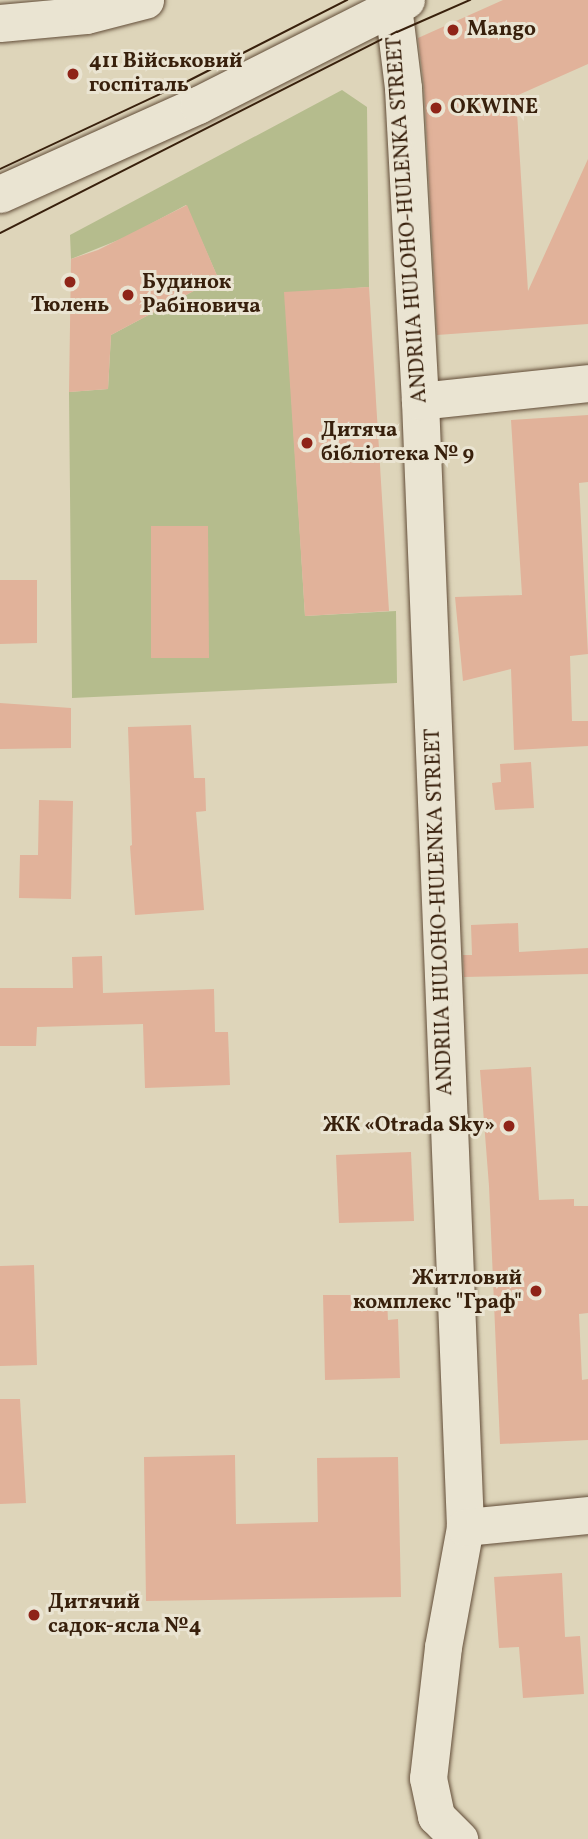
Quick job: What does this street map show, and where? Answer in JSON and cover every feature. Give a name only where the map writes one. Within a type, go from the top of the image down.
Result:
[{"type":"street","points":[[0,23],[86,15],[145,0]]},
{"type":"street","points":[[0,194],[198,105],[399,3]]},
{"type":"street","name":"ANDRIIA HULOHO-HULENKA STREET","points":[[399,3],[420,401],[458,989],[465,1527],[443,1647],[428,1778],[447,1828]]},
{"type":"street","points":[[420,401],[588,383]]},
{"type":"street","points":[[465,1527],[588,1516]]},
{"type":"green space","points":[[342,90],[367,107],[369,287],[285,293],[305,616],[396,611],[397,683],[72,698],[69,392],[108,389],[111,335],[218,278],[186,205],[126,237],[71,259],[70,235]]},
{"type":"building","points":[[503,0],[588,0],[588,64],[516,96],[528,291],[588,159],[588,324],[437,335],[424,87],[418,38]]},
{"type":"building","name":"Будинок Рабіновича","points":[[187,205],[218,278],[111,335],[108,389],[69,392],[71,259],[98,250]]},
{"type":"building","points":[[369,287],[389,611],[305,616],[284,292]]},
{"type":"building","points":[[588,415],[588,482],[579,483],[588,654],[570,656],[572,721],[588,721],[588,746],[514,750],[511,669],[463,681],[455,597],[522,595],[511,420]]},
{"type":"building","points":[[151,526],[208,526],[209,658],[151,658]]},
{"type":"building","points":[[0,580],[37,580],[37,643],[0,644]]},
{"type":"building","points":[[0,703],[71,708],[71,748],[0,749]]},
{"type":"building","points":[[191,725],[194,778],[205,778],[206,811],[196,812],[204,910],[135,915],[130,846],[128,727]]},
{"type":"building","points":[[531,762],[534,808],[495,810],[492,783],[501,782],[500,764]]},
{"type":"building","points":[[39,800],[73,801],[71,899],[19,898],[20,855],[38,855]]},
{"type":"building","points":[[518,923],[519,952],[588,948],[588,974],[464,977],[463,955],[472,955],[471,925]]},
{"type":"building","points":[[102,956],[103,993],[214,989],[215,1032],[228,1032],[230,1085],[145,1088],[143,1024],[37,1027],[36,1046],[0,1046],[0,988],[73,988],[72,957]]},
{"type":"building","name":"Житловий комплекс \"Граф\"","points":[[531,1067],[539,1200],[574,1199],[574,1206],[588,1206],[588,1313],[579,1314],[582,1380],[588,1379],[588,1440],[500,1444],[489,1186],[480,1070]]},
{"type":"building","points":[[411,1152],[414,1221],[339,1223],[336,1155]]},
{"type":"building","points":[[34,1265],[37,1365],[0,1366],[0,1266]]},
{"type":"building","points":[[323,1295],[362,1295],[362,1300],[387,1300],[388,1320],[398,1319],[400,1378],[325,1380]]},
{"type":"building","points":[[0,1399],[20,1399],[26,1503],[0,1504]]},
{"type":"building","points":[[235,1455],[236,1524],[318,1522],[317,1458],[398,1457],[401,1597],[146,1601],[144,1457]]},
{"type":"building","points":[[562,1573],[565,1637],[580,1636],[584,1694],[523,1698],[519,1647],[499,1648],[494,1577]]},
{"type":"tram line","points":[[0,169],[186,82],[347,0]]},
{"type":"tram line","points":[[0,233],[397,32],[470,0]]},
{"type":"place","name":"Mango","points":[[453,30]]},
{"type":"place","name":"411 Військовий госпіталь","points":[[73,74]]},
{"type":"place","name":"OKWINE","points":[[436,108]]},
{"type":"place","name":"Тюлень","points":[[70,282]]},
{"type":"place","name":"Будинок Рабіновича","points":[[128,295]]},
{"type":"place","name":"Дитяча бібліотека № 9","points":[[307,443]]},
{"type":"place","name":"ЖК «Otrada Sky»","points":[[509,1126]]},
{"type":"place","name":"Житловий комплекс \"Граф\"","points":[[536,1291]]},
{"type":"place","name":"Дитячий садок-ясла №4","points":[[34,1615]]}]
